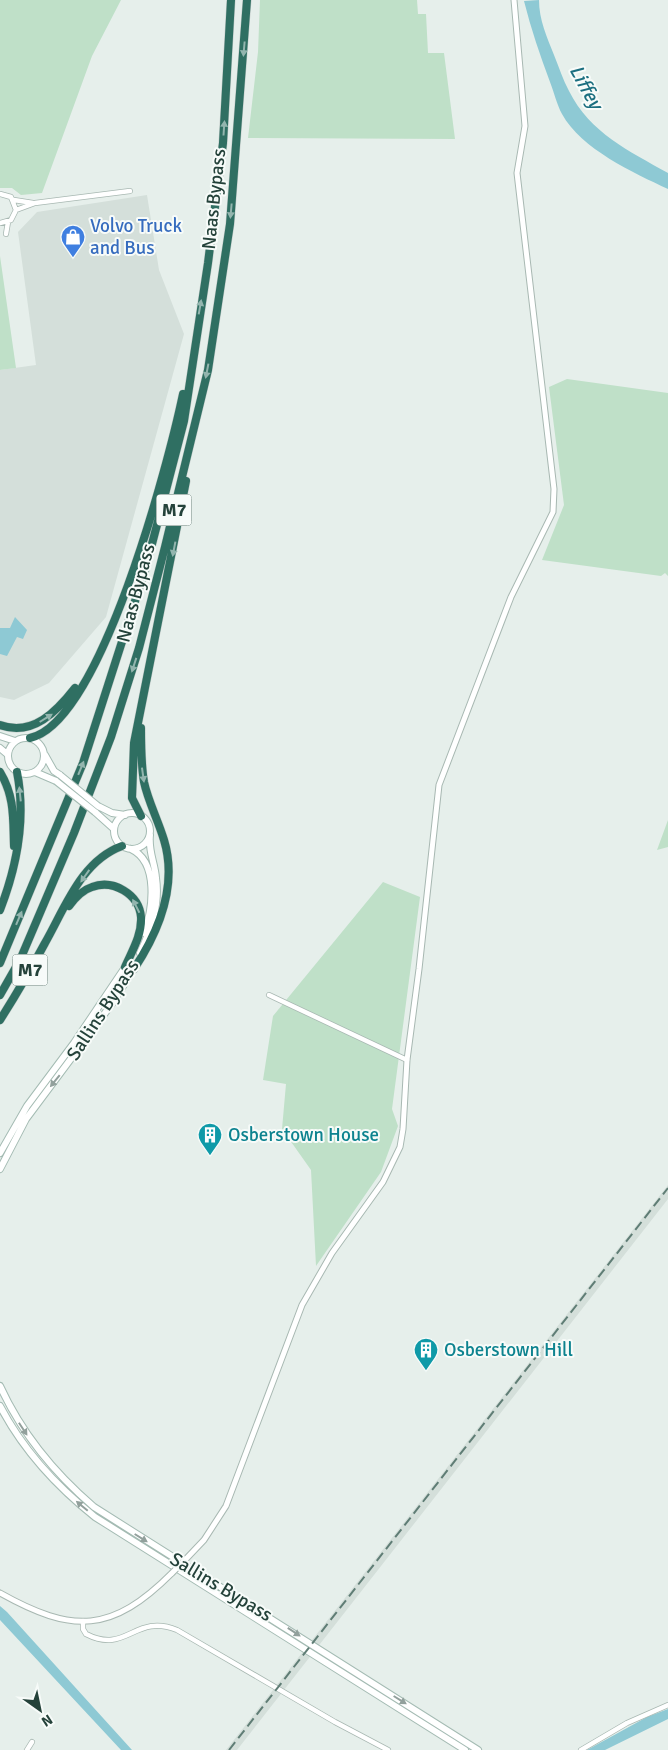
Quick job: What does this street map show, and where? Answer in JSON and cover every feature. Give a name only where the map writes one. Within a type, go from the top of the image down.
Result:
[{"type":"highway","name":"Naas Bypass","points":[[0,963],[84,763],[146,567],[184,422],[208,263],[223,143],[231,0]]},
{"type":"highway","name":"Naas Bypass","points":[[0,994],[20,960],[74,832],[111,737],[139,648],[191,439],[208,370],[230,224],[247,0]]},
{"type":"highway","name":"M7","points":[[30,738],[38,736],[51,728],[86,681],[138,559],[158,492],[195,340]]},
{"type":"highway","name":"M7","points":[[141,816],[132,798],[134,743],[183,501],[191,439]]},
{"type":"highway","name":"M7","points":[[0,725],[21,728],[42,721],[51,715],[93,666]]},
{"type":"highway","name":"M7","points":[[134,970],[158,929],[168,887],[168,860],[165,842],[144,784],[141,758],[141,708]]},
{"type":"highway","points":[[0,772],[9,788],[12,800],[14,858]]},
{"type":"highway","points":[[0,910],[12,874],[19,837],[21,806],[17,772]]},
{"type":"highway","name":"M7","points":[[0,1020],[57,920],[90,868],[104,855],[122,846]]},
{"type":"highway","name":"M7","points":[[57,920],[80,894],[92,887],[105,884],[126,891],[139,907],[141,927],[125,967]]},
{"type":"main road","points":[[0,736],[15,741],[30,738],[41,746],[58,778],[97,809],[114,829],[116,839],[122,846],[131,849],[143,846],[150,836],[148,822],[141,816],[127,814],[120,816],[97,809]]},
{"type":"main road","points":[[15,741],[10,746],[7,754],[9,765],[17,772],[26,775],[35,772],[42,764],[44,754]]},
{"type":"main road","points":[[0,748],[7,754]]},
{"type":"main road","points":[[35,772],[58,778]]},
{"type":"main road","points":[[114,829],[117,821],[127,814]]},
{"type":"main road","name":"Sallins Bypass","points":[[0,1169],[26,1119],[109,1008],[134,970],[150,930],[156,907],[156,875],[149,846],[150,836]]},
{"type":"main road","name":"Sallins Bypass","points":[[0,1153],[26,1106],[74,1043],[142,940],[151,909],[147,864],[139,853],[131,849]]},
{"type":"main road","name":"Sallins Bypass","points":[[0,1386],[17,1419],[37,1450],[64,1480],[94,1507],[478,1750]]},
{"type":"main road","name":"Sallins Bypass","points":[[0,1406],[20,1439],[38,1463],[77,1503],[95,1517],[465,1750]]},
{"type":"street","points":[[0,1593],[52,1617],[84,1622],[118,1614],[149,1596],[204,1540],[226,1506],[302,1305],[311,1286],[332,1252],[383,1182],[394,1163],[404,1128],[407,1060],[439,785],[511,597],[553,512],[554,489],[517,172],[525,126],[514,0]]},
{"type":"street","points":[[16,210],[35,203],[130,191]]},
{"type":"street","points":[[0,194],[7,195],[14,200],[35,203]]},
{"type":"street","points":[[8,222],[6,234],[0,224],[8,222],[14,217],[16,210],[14,200]]},
{"type":"street","points":[[269,995],[407,1060]]},
{"type":"street","points":[[84,1622],[83,1629],[86,1634],[106,1641],[116,1641],[151,1625],[158,1624],[177,1630],[335,1722],[388,1750]]},
{"type":"street","points":[[581,1750],[627,1723],[668,1705]]},
{"type":"street","points":[[28,1750],[32,1742]]},
{"type":"shaded area","points":[[147,195],[159,270],[184,334],[106,617],[49,683],[14,700],[0,697],[0,370],[36,365],[18,232],[37,212]]},
{"type":"shaded area","points":[[668,1185],[668,1199],[374,1575],[237,1750],[226,1750]]},
{"type":"green space","points":[[0,0],[121,0],[92,56],[42,193],[21,195],[12,188],[0,188]]},
{"type":"green space","points":[[260,0],[417,0],[418,14],[426,14],[428,53],[444,53],[455,139],[248,138],[258,52]]},
{"type":"green space","points":[[0,256],[16,368],[0,370]]},
{"type":"green space","points":[[567,379],[668,393],[668,576],[665,573],[661,576],[542,560],[564,505],[549,387]]},
{"type":"green space","points":[[668,820],[668,847],[657,850]]},
{"type":"green space","points":[[383,882],[420,897],[392,1109],[398,1126],[381,1172],[316,1266],[311,1170],[282,1129],[286,1084],[263,1080],[273,1016]]},
{"type":"water","points":[[539,0],[540,15],[546,35],[569,91],[578,106],[599,130],[612,140],[668,173],[668,189],[609,159],[582,138],[562,114],[539,52],[524,1]]},
{"type":"water","points":[[15,617],[27,630],[23,639],[17,637],[7,656],[0,654],[0,628],[10,628]]},
{"type":"water","points":[[0,1606],[132,1750],[121,1750],[0,1620]]},
{"type":"water","points":[[668,1709],[668,1719],[605,1750],[587,1750],[647,1717]]},
{"type":"railway","points":[[229,1750],[668,1188]]},
{"type":"place","name":"Volvo Truck and Bus","points":[[73,258]]},
{"type":"place","name":"Osberstown House","points":[[210,1156]]},
{"type":"place","name":"Osberstown Hill","points":[[426,1371]]},
{"type":"water label","name":"Liffey","points":[[586,87]]}]
